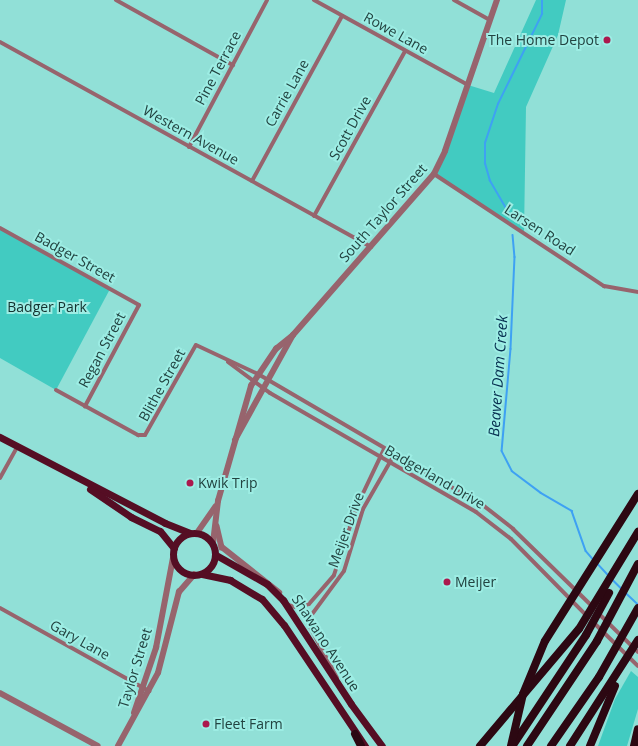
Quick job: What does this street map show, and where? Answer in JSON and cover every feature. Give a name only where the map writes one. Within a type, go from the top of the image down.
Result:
[{"type":"highway","points":[[512,746],[523,694],[544,641],[623,520],[638,494]]},
{"type":"highway","points":[[512,746],[582,632],[638,532]]},
{"type":"highway","points":[[527,746],[597,641],[638,564]]},
{"type":"highway","points":[[551,746],[612,655],[638,608]]},
{"type":"highway","points":[[474,746],[483,743],[582,632]]},
{"type":"highway","points":[[570,746],[624,665],[638,640]]},
{"type":"highway","points":[[590,746],[624,665]]},
{"type":"highway","points":[[634,746],[638,729]]},
{"type":"highway","points":[[355,734],[361,746]]},
{"type":"main road","points":[[0,437],[68,474],[165,523],[194,533],[213,543],[216,555],[212,566],[198,574],[181,570],[173,558],[174,548],[180,538],[194,533]]},
{"type":"main road","points":[[68,474],[131,517],[160,531],[174,548]]},
{"type":"main road","name":"Shawano Avenue","points":[[216,555],[266,584],[284,601],[344,693],[382,746]]},
{"type":"main road","name":"Shawano Avenue","points":[[198,574],[230,580],[262,599],[284,625],[355,734],[365,746]]},
{"type":"street","points":[[116,0],[233,65]]},
{"type":"street","name":"Pine Terrace","points":[[189,147],[267,0]]},
{"type":"street","name":"Rowe Lane","points":[[314,0],[468,85]]},
{"type":"street","points":[[454,0],[490,20]]},
{"type":"street","name":"South Taylor Street","points":[[213,543],[218,501],[254,380],[276,349],[293,335],[434,174],[468,85],[497,0]]},
{"type":"street","name":"Carrie Lane","points":[[252,181],[342,16]]},
{"type":"street","name":"Western Avenue","points":[[0,42],[370,247]]},
{"type":"street","name":"Scott Drive","points":[[314,216],[405,51]]},
{"type":"street","name":"Larsen Road","points":[[434,174],[604,286],[638,292]]},
{"type":"street","name":"Badger Street","points":[[0,228],[139,305]]},
{"type":"street","name":"Regan Street","points":[[85,406],[139,305]]},
{"type":"street","name":"South Taylor Street","points":[[235,440],[293,335]]},
{"type":"street","name":"Blithe Street","points":[[85,406],[138,435],[145,435],[196,344],[222,358]]},
{"type":"street","points":[[222,358],[258,374]]},
{"type":"street","points":[[222,358],[254,380]]},
{"type":"street","name":"Badgerland Drive","points":[[258,374],[267,381],[394,455],[457,489],[501,518],[638,652]]},
{"type":"street","name":"Badgerland Drive","points":[[254,380],[263,388],[390,464],[463,503],[506,534],[638,666]]},
{"type":"street","points":[[56,390],[85,406]]},
{"type":"street","points":[[0,478],[18,446]]},
{"type":"street","name":"Meijer Drive","points":[[284,601],[296,607],[309,604],[334,575],[354,512],[384,449]]},
{"type":"street","name":"Meijer Drive","points":[[344,693],[307,621],[344,571],[362,509],[394,455]]},
{"type":"street","name":"South Taylor Street","points":[[194,533],[207,521],[218,501]]},
{"type":"street","points":[[216,515],[222,547],[274,586],[284,601]]},
{"type":"street","name":"Taylor Street","points":[[131,720],[156,648],[173,558]]},
{"type":"street","name":"Taylor Street","points":[[131,720],[150,691],[162,662],[179,592],[198,574]]},
{"type":"street","name":"Gary Lane","points":[[0,608],[150,691]]},
{"type":"street","points":[[0,693],[98,746]]},
{"type":"street","points":[[118,746],[131,720]]},
{"type":"green space","points":[[536,0],[566,0],[558,35],[526,107],[524,233],[434,174],[468,85],[494,93]]},
{"type":"green space","name":"Badger Park","points":[[0,228],[110,289],[56,390],[0,358]]},
{"type":"green space","points":[[631,671],[638,677],[638,709],[627,746],[598,746],[615,699]]},
{"type":"waterway","name":"Beaver Dam Creek","points":[[511,217],[490,181],[485,164],[485,143],[498,104],[542,14],[542,0]]},
{"type":"waterway","name":"Beaver Dam Creek","points":[[513,235],[515,257],[511,349],[502,451],[512,471],[541,493],[572,511],[586,551],[593,559]]},
{"type":"waterway","name":"Beaver Dam Creek","points":[[597,563],[608,575]]},
{"type":"waterway","name":"Beaver Dam Creek","points":[[612,579],[622,589]]},
{"type":"waterway","name":"Beaver Dam Creek","points":[[626,593],[638,604]]},
{"type":"place","name":"The Home Depot","points":[[607,40]]},
{"type":"place","name":"Kwik Trip","points":[[190,483]]},
{"type":"place","name":"Meijer","points":[[447,582]]},
{"type":"place","name":"Fleet Farm","points":[[206,724]]}]
